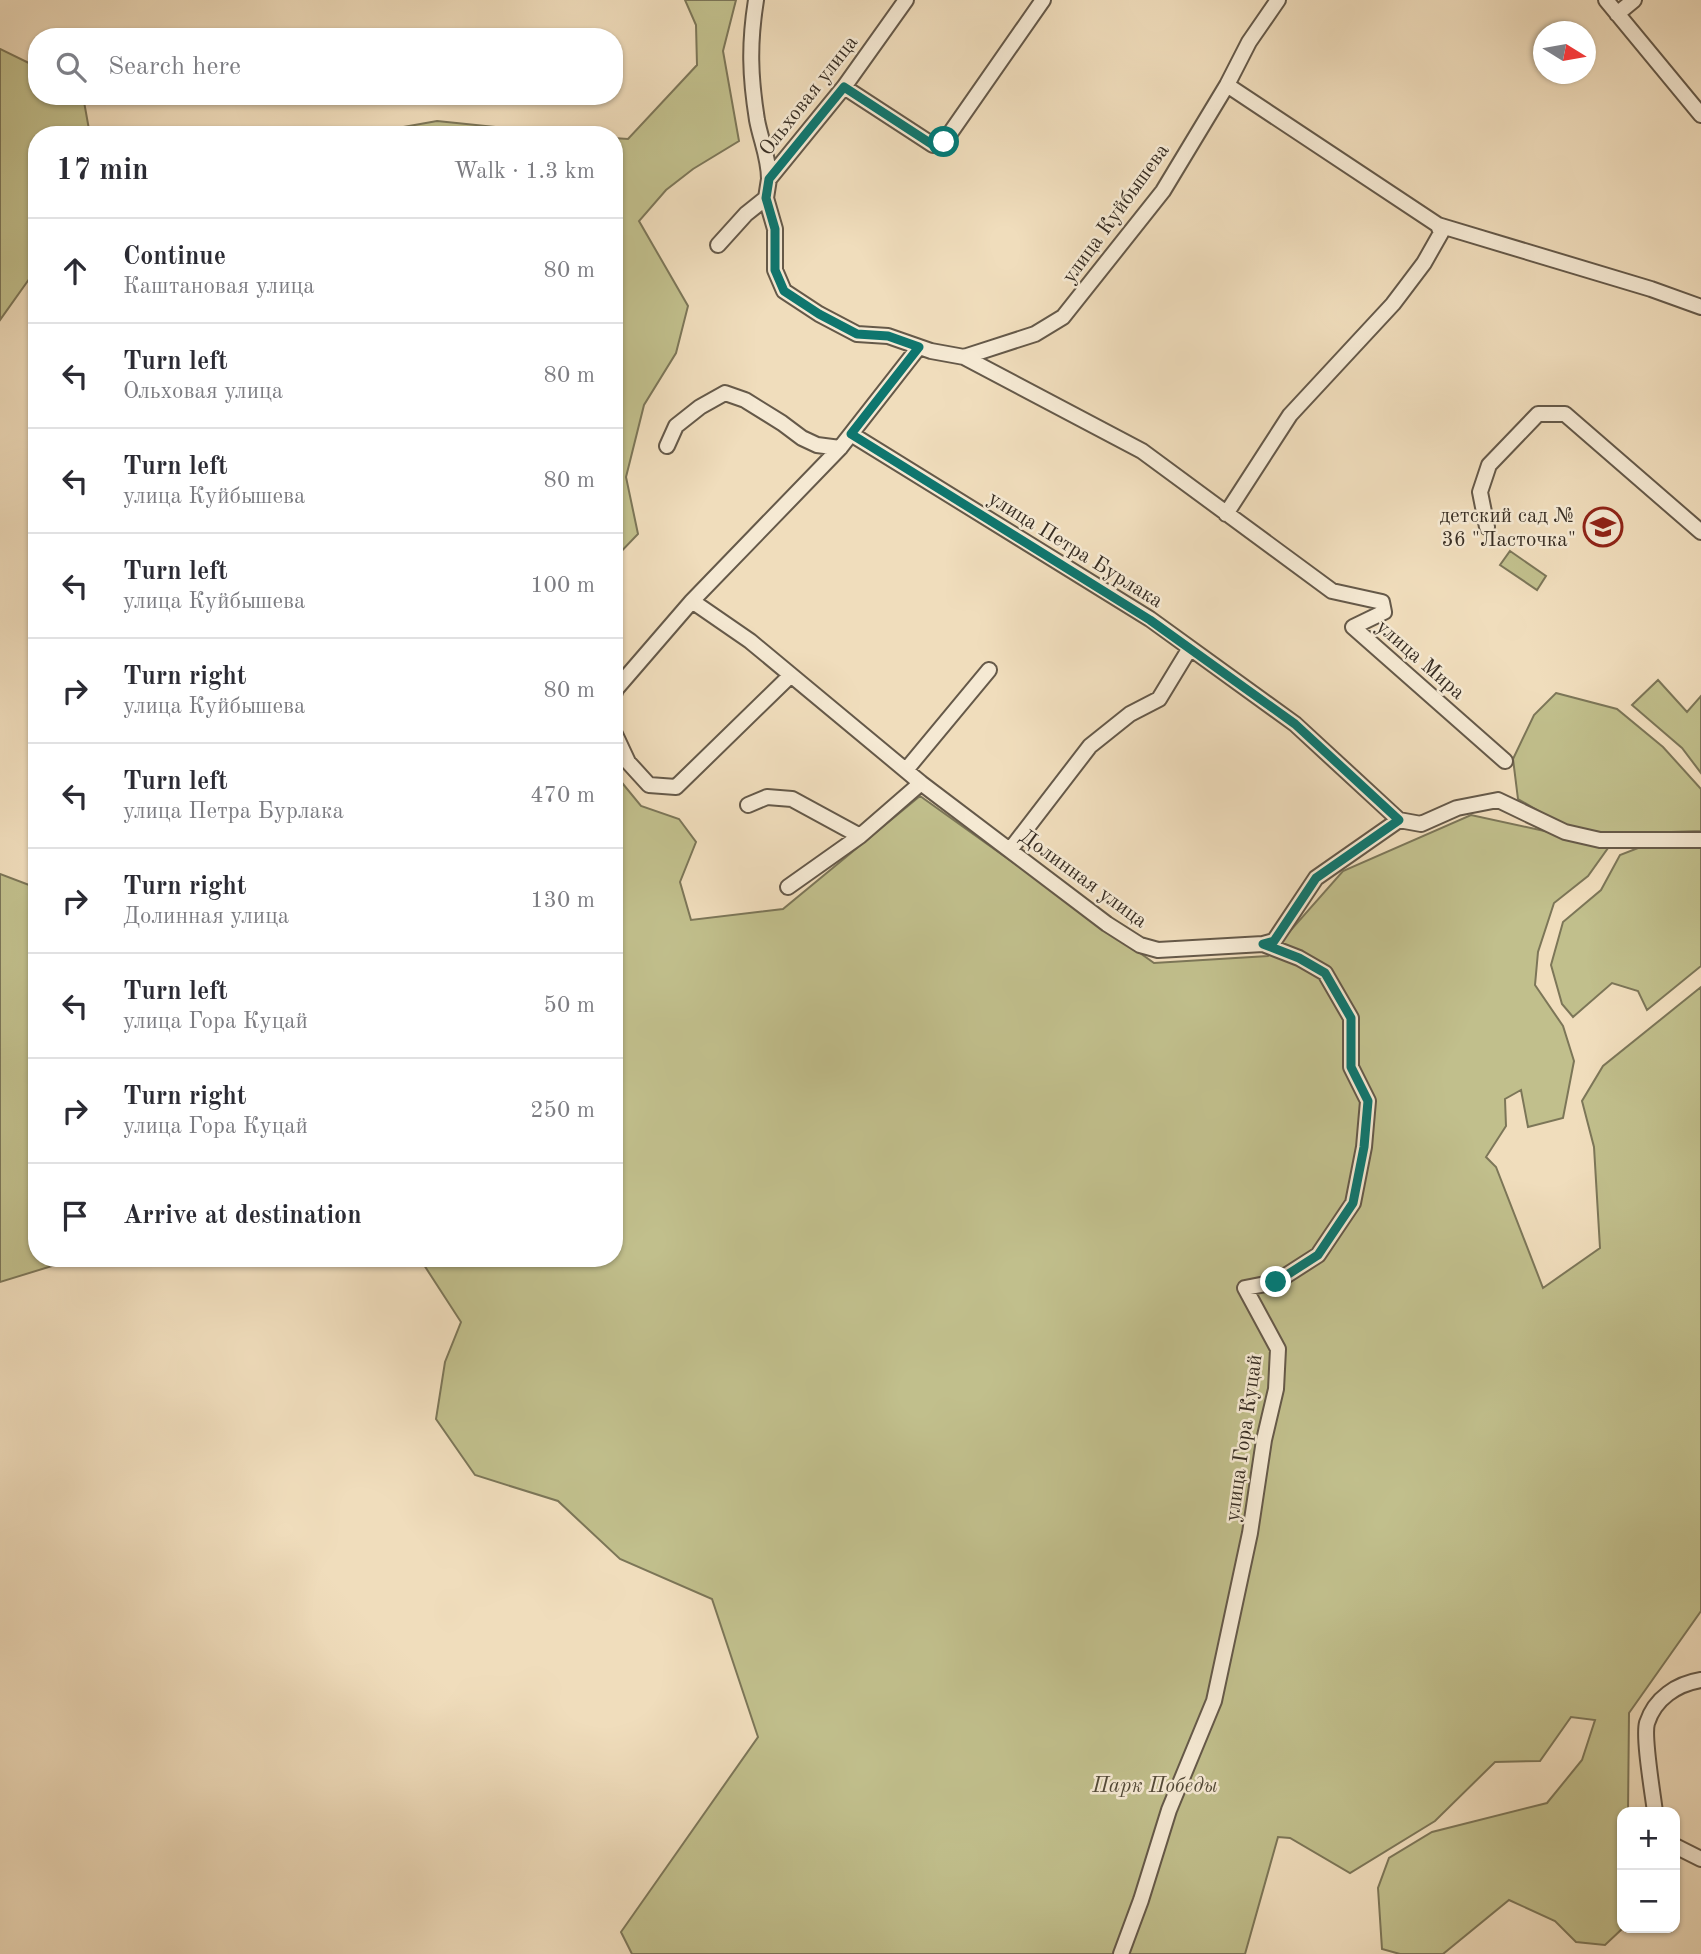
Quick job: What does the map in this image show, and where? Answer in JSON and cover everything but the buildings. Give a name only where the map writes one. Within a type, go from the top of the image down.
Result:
[{"type":"street","points":[[755,0],[750,70],[758,124],[769,159],[769,179]]},
{"type":"street","name":"Ольховая улица","points":[[766,198],[769,179],[844,87],[906,0]]},
{"type":"street","points":[[844,87],[933,145],[944,142],[1043,0]]},
{"type":"street","name":"улица Куйбышева","points":[[766,198],[775,229],[775,270],[784,291],[857,334],[888,336],[931,351],[964,357],[1035,334],[1063,317],[1163,191],[1227,85],[1249,42],[1278,0]]},
{"type":"street","points":[[1606,0],[1701,114]]},
{"type":"street","points":[[1617,14],[1634,0]]},
{"type":"street","points":[[1227,85],[1438,225],[1651,289],[1701,307]]},
{"type":"street","points":[[718,245],[746,214],[766,198]]},
{"type":"street","points":[[1226,513],[1290,415],[1393,304],[1424,264],[1441,233],[1438,225]]},
{"type":"street","points":[[623,681],[692,601],[840,448],[919,347]]},
{"type":"street","name":"улица Мира","points":[[964,357],[1142,451],[1332,591],[1382,602],[1384,612],[1353,627],[1505,761]]},
{"type":"street","points":[[667,446],[676,426],[699,407],[726,393],[745,400],[802,438],[817,445],[840,448]]},
{"type":"street","points":[[1487,527],[1480,492],[1489,465],[1538,414],[1565,414],[1701,532]]},
{"type":"street","name":"улица Петра Бурлака","points":[[851,434],[1150,620],[1190,648],[1295,724],[1399,820]]},
{"type":"street","name":"Долинная улица","points":[[692,601],[750,641],[921,783],[1140,945],[1158,950],[1263,944]]},
{"type":"street","points":[[1010,850],[1090,746],[1130,714],[1159,699],[1190,648]]},
{"type":"street","points":[[906,770],[989,670]]},
{"type":"street","points":[[623,751],[628,762],[649,785],[676,787],[791,675]]},
{"type":"street","points":[[788,887],[860,836],[921,783]]},
{"type":"street","points":[[748,804],[767,797],[792,799],[860,836]]},
{"type":"street","points":[[1263,944],[1274,941],[1316,878],[1399,820],[1421,824],[1457,808],[1498,800],[1565,832],[1600,840],[1701,840]]},
{"type":"street","name":"улица Гора Куцай","points":[[1121,1954],[1169,1810],[1214,1701],[1250,1533],[1264,1440],[1276,1389],[1278,1349],[1245,1288],[1276,1282],[1318,1255],[1353,1203],[1364,1147],[1368,1101],[1351,1067],[1351,1018],[1325,973],[1299,958],[1263,944]]},
{"type":"street","points":[[1655,1807],[1647,1725],[1657,1704],[1670,1691],[1701,1680]]},
{"type":"street","points":[[1680,1848],[1701,1859]]},
{"type":"green space","points":[[685,0],[736,0],[723,51],[739,141],[693,169],[666,190],[639,221],[688,306],[676,353],[644,405],[626,477],[638,534],[623,550],[623,139],[628,139],[697,65],[696,25]]},
{"type":"green space","points":[[0,49],[28,63],[28,105],[85,105],[88,126],[28,126],[28,281],[0,320]]},
{"type":"green space","points":[[437,121],[486,126],[409,126]]},
{"type":"green space","points":[[1510,551],[1546,576],[1537,590],[1500,565]]},
{"type":"green space","points":[[1658,680],[1687,712],[1701,696],[1701,773],[1682,748],[1632,705]]},
{"type":"green space","points":[[1556,693],[1617,709],[1663,747],[1701,789],[1701,831],[1612,834],[1566,827],[1518,799],[1513,759],[1534,715]]},
{"type":"green space","name":"Парк Победы","points":[[623,784],[641,806],[679,819],[696,842],[680,882],[691,920],[783,909],[920,796],[1154,963],[1268,956],[1343,871],[1471,815],[1608,848],[1588,876],[1554,903],[1538,952],[1535,985],[1563,1026],[1574,1061],[1563,1118],[1528,1127],[1521,1090],[1505,1099],[1506,1126],[1486,1157],[1496,1167],[1543,1288],[1600,1248],[1594,1147],[1582,1101],[1603,1066],[1701,987],[1701,1611],[1629,1713],[1628,1807],[1617,1807],[1618,1933],[1605,1945],[1576,1942],[1555,1921],[1509,1900],[1443,1954],[1400,1954],[1382,1949],[1378,1888],[1389,1858],[1432,1832],[1547,1803],[1582,1760],[1595,1720],[1571,1717],[1540,1761],[1495,1762],[1435,1821],[1350,1873],[1290,1838],[1278,1837],[1245,1954],[632,1954],[621,1932],[758,1737],[712,1599],[620,1559],[558,1501],[475,1475],[436,1419],[445,1362],[461,1322],[425,1267],[623,1267]]},
{"type":"green space","points":[[1701,845],[1701,966],[1647,1010],[1638,991],[1612,983],[1573,1017],[1562,1004],[1551,965],[1563,922],[1601,890],[1620,855],[1638,848]]},
{"type":"green space","points":[[0,874],[28,885],[28,1267],[49,1267],[0,1282]]},
{"type":"place","name":"детский сад № 36 \"Ласточка\"","points":[[1603,527]]},
{"type":"route","points":[[944,142],[933,145],[844,87],[769,179],[766,198],[775,229],[775,270],[784,291],[857,334],[888,336],[919,347],[851,434],[1150,620],[1295,724],[1399,820],[1316,878],[1274,941],[1263,944],[1299,958],[1325,973],[1351,1018],[1351,1067],[1368,1101],[1364,1147],[1353,1203],[1318,1255],[1276,1282]]}]
